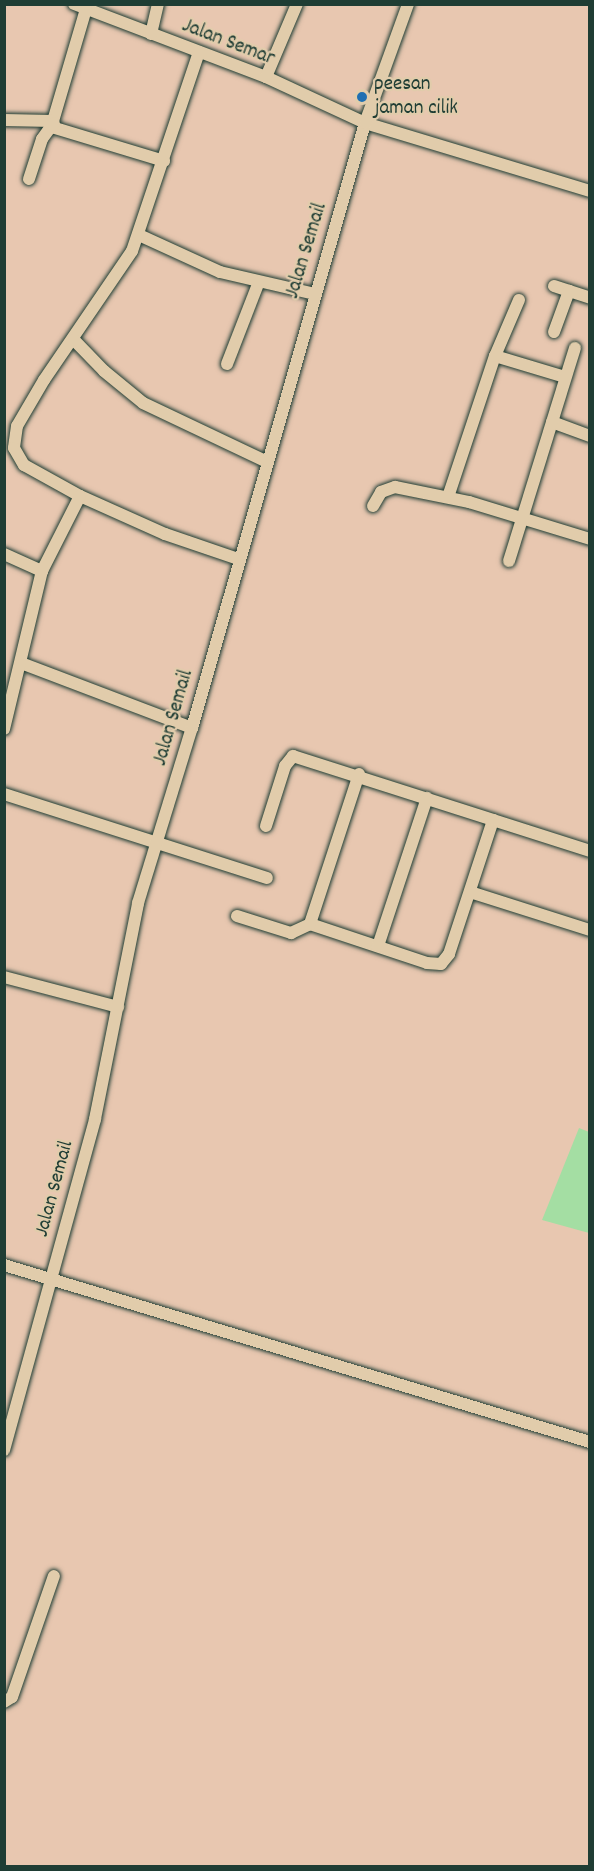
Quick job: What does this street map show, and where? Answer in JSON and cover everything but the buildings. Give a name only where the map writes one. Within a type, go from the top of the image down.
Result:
[{"type":"street","points":[[151,34],[158,4]]},
{"type":"street","points":[[266,77],[297,4]]},
{"type":"street","name":"Jalan Semail","points":[[4,1450],[95,1119],[138,903],[192,728],[238,559],[365,123],[408,4]]},
{"type":"street","points":[[29,179],[42,139],[53,122],[80,7]]},
{"type":"street","name":"Jalan Semar","points":[[80,7],[266,77],[365,123],[590,191]]},
{"type":"street","points":[[199,52],[139,235],[17,426],[14,448],[24,465],[80,496],[165,534],[238,559]]},
{"type":"street","points":[[4,120],[53,122]]},
{"type":"street","points":[[53,122],[57,130],[164,161]]},
{"type":"street","points":[[139,235],[202,265],[258,284],[315,294]]},
{"type":"street","points":[[227,364],[258,284]]},
{"type":"street","points":[[554,286],[590,298]]},
{"type":"street","points":[[554,332],[569,291]]},
{"type":"street","points":[[448,497],[495,356],[519,300]]},
{"type":"street","points":[[74,340],[104,371],[143,403],[267,462]]},
{"type":"street","points":[[509,561],[575,348]]},
{"type":"street","points":[[495,356],[565,377]]},
{"type":"street","points":[[552,422],[590,436]]},
{"type":"street","points":[[373,506],[381,492],[395,487],[448,497],[590,538]]},
{"type":"street","points":[[4,729],[6,712],[21,663],[42,571],[80,496]]},
{"type":"street","points":[[4,554],[42,571]]},
{"type":"street","points":[[21,663],[192,728]]},
{"type":"street","points":[[266,826],[285,766],[293,756],[359,774],[590,851]]},
{"type":"street","points":[[310,924],[359,774]]},
{"type":"street","points":[[4,795],[267,878]]},
{"type":"street","points":[[378,946],[427,798]]},
{"type":"street","points":[[237,916],[291,933],[310,924],[441,964],[449,954],[493,820]]},
{"type":"street","points":[[470,892],[590,930]]},
{"type":"street","points":[[4,977],[118,1007]]},
{"type":"street","points":[[4,1265],[590,1442]]},
{"type":"street","points":[[4,1400],[19,1402]]},
{"type":"street","points":[[4,1702],[12,1697],[54,1576]]},
{"type":"green space","points":[[579,1128],[589,1132],[589,1233],[542,1220]]},
{"type":"place","name":"peesan jaman cilik","points":[[362,97]]}]
